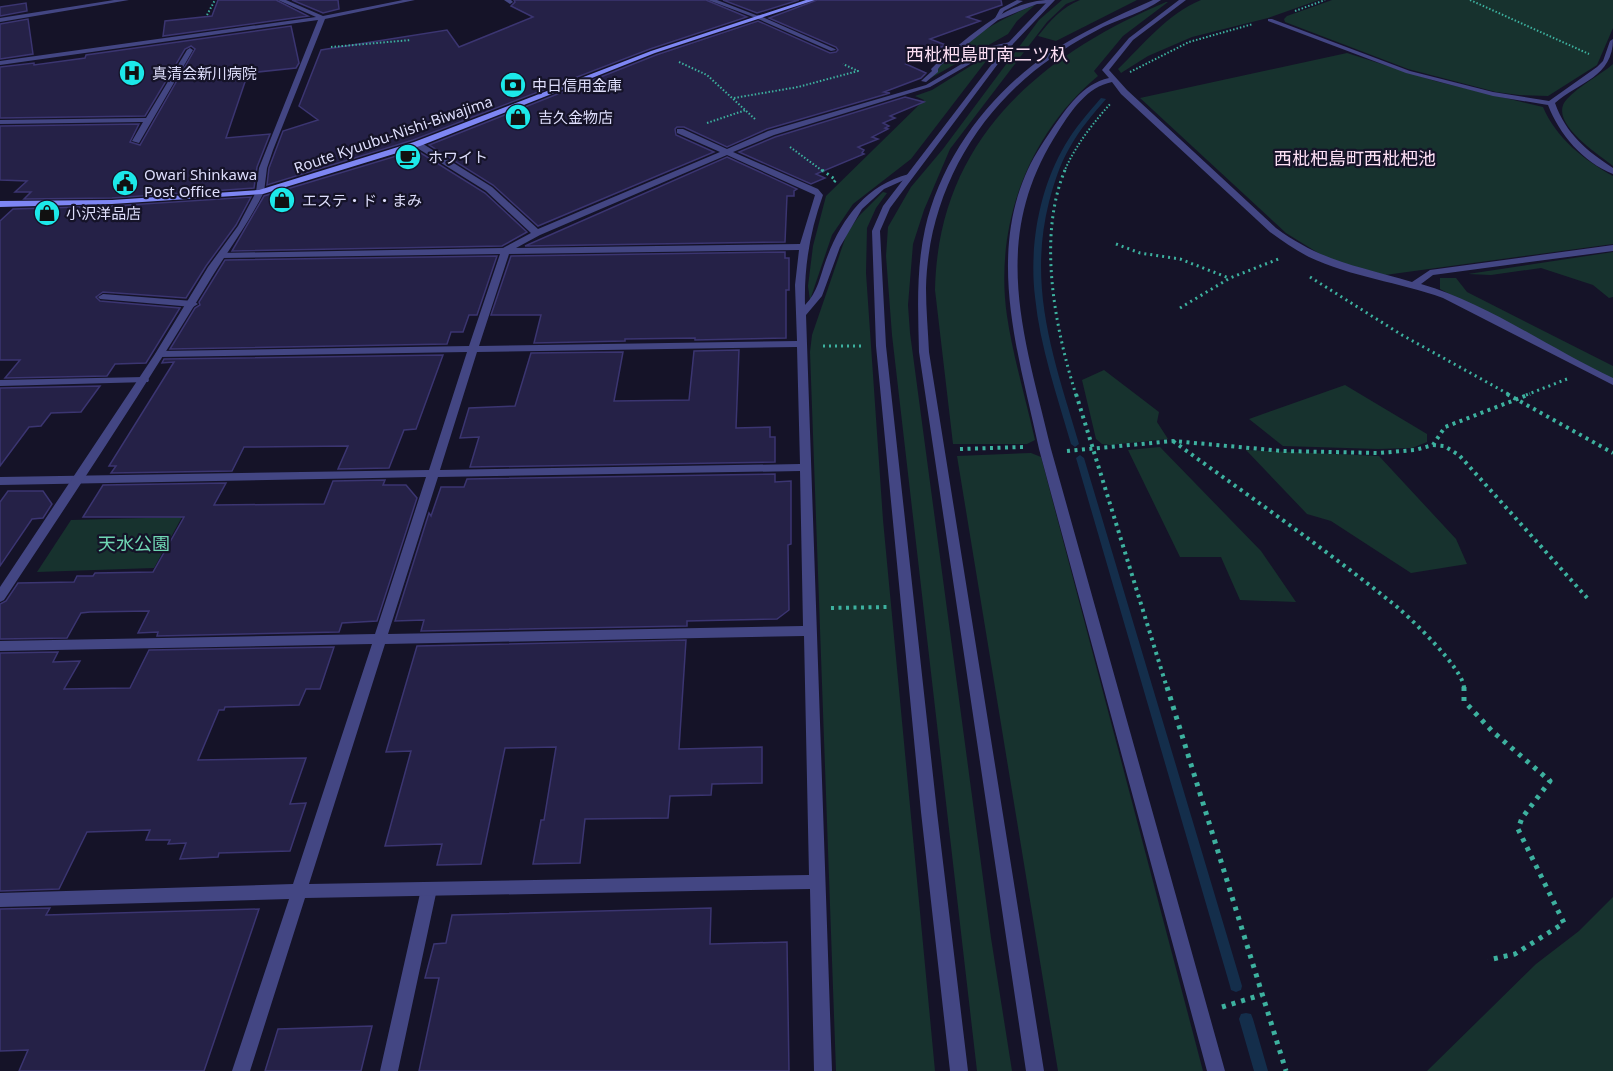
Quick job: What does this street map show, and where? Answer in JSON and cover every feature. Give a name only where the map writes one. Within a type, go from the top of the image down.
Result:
[{"type":"main road","name":"Route Kyuubu-Nishi-Biwajima","points":[[0,204],[112,202],[261,192],[417,144],[653,52],[812,0]]},
{"type":"street","points":[[0,20],[126,0]]},
{"type":"street","points":[[281,0],[322,18]]},
{"type":"street","points":[[0,63],[322,18],[412,0]]},
{"type":"street","points":[[711,0],[758,17],[833,50]]},
{"type":"street","points":[[1035,1071],[924,352],[920,294],[922,262],[934,206],[954,161],[985,116],[1022,77],[1073,41],[1103,24],[1158,0]]},
{"type":"street","points":[[1183,0],[1142,29],[1105,70],[1111,80],[1280,237],[1298,250],[1353,271],[1415,284],[1510,327],[1613,382]]},
{"type":"street","points":[[996,19],[1002,10],[1020,1]]},
{"type":"street","points":[[930,84],[923,82],[936,71],[934,69],[996,19],[1036,2],[1051,1]]},
{"type":"street","points":[[959,1071],[929,812],[882,346],[876,231],[886,208],[909,176],[1010,44],[1051,1]]},
{"type":"street","points":[[0,597],[193,304],[261,192],[262,168],[322,18]]},
{"type":"street","points":[[1270,20],[1408,72],[1493,94],[1551,103]]},
{"type":"street","points":[[136,141],[195,41],[194,36]]},
{"type":"street","points":[[1551,103],[1561,93],[1599,69],[1606,62],[1613,41]]},
{"type":"street","points":[[241,1071],[505,251],[537,233],[727,152],[771,134],[930,84],[994,48],[1010,44]]},
{"type":"street","points":[[1111,80],[1102,81],[1095,86],[1067,114],[1036,160],[1027,180],[1014,240],[1012,264],[1016,316],[1024,366],[1045,450],[1216,1071]]},
{"type":"street","points":[[1551,103],[1563,132],[1595,160],[1613,172]]},
{"type":"street","points":[[0,122],[148,120]]},
{"type":"street","points":[[680,131],[815,191],[819,195],[802,247],[800,285],[823,1071]]},
{"type":"street","points":[[417,144],[489,189],[537,233]]},
{"type":"street","points":[[802,313],[816,303],[839,237],[856,210],[892,180],[909,176]]},
{"type":"street","points":[[222,255],[802,247]]},
{"type":"street","points":[[1415,284],[1431,273],[1613,248]]},
{"type":"street","points":[[104,297],[193,304]]},
{"type":"street","points":[[160,354],[801,345]]},
{"type":"street","points":[[0,383],[144,380]]},
{"type":"street","points":[[0,481],[805,467]]},
{"type":"street","points":[[0,646],[810,631]]},
{"type":"street","points":[[0,900],[299,891],[818,882]]},
{"type":"street","points":[[389,1071],[429,889]]},
{"type":"path","points":[[1111,80],[1126,75],[1156,56],[1193,39],[1270,20],[1325,0]]},
{"type":"path","points":[[1470,0],[1606,62]]},
{"type":"path","points":[[310,48],[411,40]]},
{"type":"path","points":[[734,98],[798,87],[858,71],[843,63]]},
{"type":"path","points":[[1095,86],[1115,102],[1095,121],[1069,160],[1058,186],[1049,259],[1063,353],[1286,1071]]},
{"type":"path","points":[[680,131],[746,110]]},
{"type":"path","points":[[1116,244],[1140,253],[1180,259],[1230,278]]},
{"type":"path","points":[[1180,308],[1230,278],[1298,250]]},
{"type":"path","points":[[1302,272],[1402,335],[1613,453]]},
{"type":"path","points":[[801,345],[882,346]]},
{"type":"path","points":[[1433,445],[1445,428],[1589,371]]},
{"type":"path","points":[[938,450],[1094,450],[1173,441],[1283,450],[1379,453],[1415,450],[1433,445],[1444,446],[1459,455],[1588,600]]},
{"type":"path","points":[[1173,441],[1393,603],[1443,652],[1464,682],[1464,702],[1492,731],[1550,781],[1522,818],[1518,829],[1564,923],[1515,954],[1488,960]]},
{"type":"path","points":[[1200,1013],[1261,995]]},
{"type":"green space","points":[[1062,0],[1076,0],[1066,4],[1047,22],[950,149],[924,210],[913,244],[908,305],[991,938],[1012,1071],[977,1071],[892,335],[886,256],[888,227],[911,187],[943,149],[1039,20]]},
{"type":"green space","points":[[1080,0],[1137,0],[1056,41],[1038,36],[1062,11]]},
{"type":"green space","points":[[1201,0],[1319,0],[1268,18],[1192,37],[1148,56],[1121,73],[1118,69],[1157,30],[1178,13]]},
{"type":"green space","points":[[1332,0],[1613,0],[1613,28],[1597,65],[1548,96],[1519,95],[1496,92],[1408,69],[1285,22],[1284,19],[1287,16]]},
{"type":"green space","points":[[1168,2],[1123,36],[1094,71],[1098,76],[1073,99],[1052,125],[1021,184],[1006,249],[1004,282],[1007,316],[1016,362],[1035,440],[1027,444],[953,444],[935,290],[941,237],[954,190],[976,148],[1004,110],[1037,78],[1076,49],[1119,24]]},
{"type":"green space","points":[[1035,5],[1017,21],[1008,34],[929,79],[951,55],[977,35]]},
{"type":"green space","points":[[993,52],[911,159],[853,204],[832,235],[810,300],[808,286],[813,246],[826,196],[924,100],[915,96],[932,90]]},
{"type":"green space","points":[[1347,53],[1435,81],[1543,107],[1555,129],[1572,147],[1613,176],[1613,244],[1385,275],[1348,266],[1323,256],[1286,233],[1140,98]]},
{"type":"green space","points":[[1613,64],[1613,166],[1586,145],[1568,127],[1562,108],[1572,94]]},
{"type":"green space","points":[[883,192],[887,193],[876,208],[867,228],[866,273],[883,520],[935,1071],[836,1071],[810,352],[812,335],[847,233],[859,216]]},
{"type":"green space","points":[[1613,252],[1613,297],[1609,298],[1593,285],[1541,268],[1491,275],[1468,274]]},
{"type":"green space","points":[[1440,278],[1456,278],[1467,292],[1613,366],[1613,380],[1440,289]]},
{"type":"green space","points":[[1104,370],[1159,412],[1157,422],[1168,439],[1110,445],[1102,444],[1096,439],[1082,380]]},
{"type":"green space","points":[[1345,385],[1427,434],[1427,442],[1412,448],[1378,449],[1283,446],[1249,419]]},
{"type":"green space","points":[[1160,447],[1261,551],[1296,602],[1240,600],[1221,557],[1180,557],[1128,450]]},
{"type":"green space","points":[[1246,450],[1379,456],[1456,539],[1467,564],[1411,573],[1331,521],[1307,514]]},
{"type":"green space","points":[[1031,453],[1041,457],[1203,1071],[1058,1071],[957,456]]},
{"type":"green space","name":"天水公園","points":[[182,517],[154,568],[37,572],[71,520]]},
{"type":"green space","points":[[1613,897],[1613,1071],[1427,1071],[1536,964],[1579,931]]},
{"type":"building","points":[[218,0],[276,0],[308,16],[163,36],[165,21],[212,16]]},
{"type":"building","points":[[292,0],[338,0],[339,9],[323,13]]},
{"type":"building","points":[[514,0],[706,0],[747,17],[650,49],[413,140],[267,185],[269,168],[283,131],[318,120],[299,106],[321,50],[447,30],[459,47],[533,17],[511,6]]},
{"type":"building","points":[[723,0],[799,0],[757,13]]},
{"type":"building","points":[[817,0],[1001,0],[1002,5],[967,17],[980,21],[930,39],[946,45],[941,47],[946,50],[906,64],[926,73],[921,78],[884,92],[890,93],[767,129],[727,147],[684,127],[677,127],[676,135],[714,152],[538,226],[493,185],[429,145],[656,55],[758,21],[830,53],[836,52],[838,50],[836,47],[769,18]]},
{"type":"building","points":[[26,3],[27,11],[0,16],[0,7]]},
{"type":"building","points":[[28,19],[33,54],[0,59],[0,24]]},
{"type":"building","points":[[291,26],[299,63],[296,68],[248,73],[226,138],[270,134],[257,167],[254,188],[112,198],[24,199],[31,192],[15,192],[27,181],[0,180],[0,126],[139,124],[130,142],[140,145],[195,49],[191,46],[185,49],[145,116],[0,118],[0,67],[85,58],[86,55]]},
{"type":"building","points":[[905,97],[924,102],[890,116],[895,118],[883,123],[889,126],[885,128],[888,129],[872,137],[878,139],[858,147],[864,150],[862,153],[864,154],[816,174],[825,178],[811,184],[739,152],[775,137]]},
{"type":"building","points":[[416,150],[485,193],[527,232],[502,246],[232,251],[264,196]]},
{"type":"building","points":[[727,157],[797,189],[794,191],[794,196],[787,196],[785,242],[525,246]]},
{"type":"building","points":[[251,197],[236,225],[186,298],[103,292],[96,297],[100,301],[180,308],[146,363],[115,364],[107,376],[5,378],[20,360],[0,360],[0,221],[13,209],[112,206]]},
{"type":"building","points":[[785,252],[785,258],[789,258],[786,338],[625,339],[625,341],[534,343],[541,315],[491,315],[511,256]]},
{"type":"building","points":[[497,256],[477,315],[469,315],[463,332],[451,332],[447,344],[170,349],[195,308],[200,305],[199,302],[225,260]]},
{"type":"building","points":[[739,350],[736,428],[770,427],[770,437],[775,437],[775,462],[470,467],[479,437],[460,438],[469,408],[515,406],[531,353],[623,352],[614,401],[689,400],[694,351]]},
{"type":"building","points":[[443,355],[416,429],[404,430],[389,468],[338,469],[348,446],[244,447],[232,471],[111,473],[116,466],[109,466],[174,362],[162,363],[164,359]]},
{"type":"building","points":[[100,386],[81,412],[51,413],[41,426],[29,427],[0,466],[0,388]]},
{"type":"building","points":[[775,474],[775,482],[791,481],[791,544],[788,545],[789,610],[777,619],[687,621],[687,626],[421,631],[424,620],[395,621],[429,513],[431,516],[441,487],[464,487],[467,479]]},
{"type":"building","points":[[385,480],[383,485],[406,485],[417,498],[377,621],[342,623],[339,632],[157,636],[158,632],[138,633],[149,611],[90,612],[81,613],[67,638],[0,639],[0,604],[6,601],[18,583],[74,582],[77,576],[93,576],[95,573],[153,572],[184,517],[83,517],[103,485],[226,483],[214,505],[324,504],[333,481]]},
{"type":"building","points":[[8,491],[43,491],[52,504],[43,518],[32,519],[0,566],[0,502]]},
{"type":"building","points":[[686,640],[679,749],[762,747],[762,783],[712,784],[711,795],[670,796],[668,818],[585,819],[580,863],[533,864],[541,820],[544,820],[556,747],[505,748],[481,864],[437,865],[442,844],[385,846],[411,751],[386,752],[417,646]]},
{"type":"building","points":[[334,647],[320,689],[306,689],[299,705],[225,707],[224,710],[219,710],[198,760],[306,758],[290,804],[306,803],[290,851],[219,853],[218,857],[180,859],[186,843],[168,844],[170,840],[146,840],[150,830],[87,832],[59,889],[0,891],[0,653],[58,652],[53,662],[80,661],[64,689],[130,688],[149,650]]},
{"type":"building","points":[[50,908],[46,915],[259,909],[204,1071],[19,1071],[28,1050],[0,1051],[0,909]]},
{"type":"building","points":[[711,908],[710,944],[787,942],[789,1071],[419,1071],[439,978],[425,978],[434,944],[446,943],[452,915]]},
{"type":"building","points":[[372,1026],[361,1071],[265,1071],[278,1029]]},
{"type":"waterway","points":[[1075,444],[1044,331],[1038,295],[1038,254],[1043,212],[1055,172],[1071,139],[1103,99]]},
{"type":"waterway","points":[[1080,458],[1236,986]]},
{"type":"waterway","points":[[1246,1019],[1261,1071]]},
{"type":"place","name":"真清会新川病院","points":[[132,73]]},
{"type":"place","name":"中日信用金庫","points":[[513,85]]},
{"type":"place","name":"吉久金物店","points":[[518,117]]},
{"type":"place","name":"ホワイト","points":[[408,157]]},
{"type":"place","name":"Owari Shinkawa Post Office","points":[[125,183]]},
{"type":"place","name":"エステ・ド・まみ","points":[[282,200]]},
{"type":"place","name":"小沢洋品店","points":[[47,213]]},
{"type":"district","name":"西枇杷島町南二ツ杁","points":[[987,54]]},
{"type":"district","name":"西枇杷島町西枇杷池","points":[[1355,158]]}]
